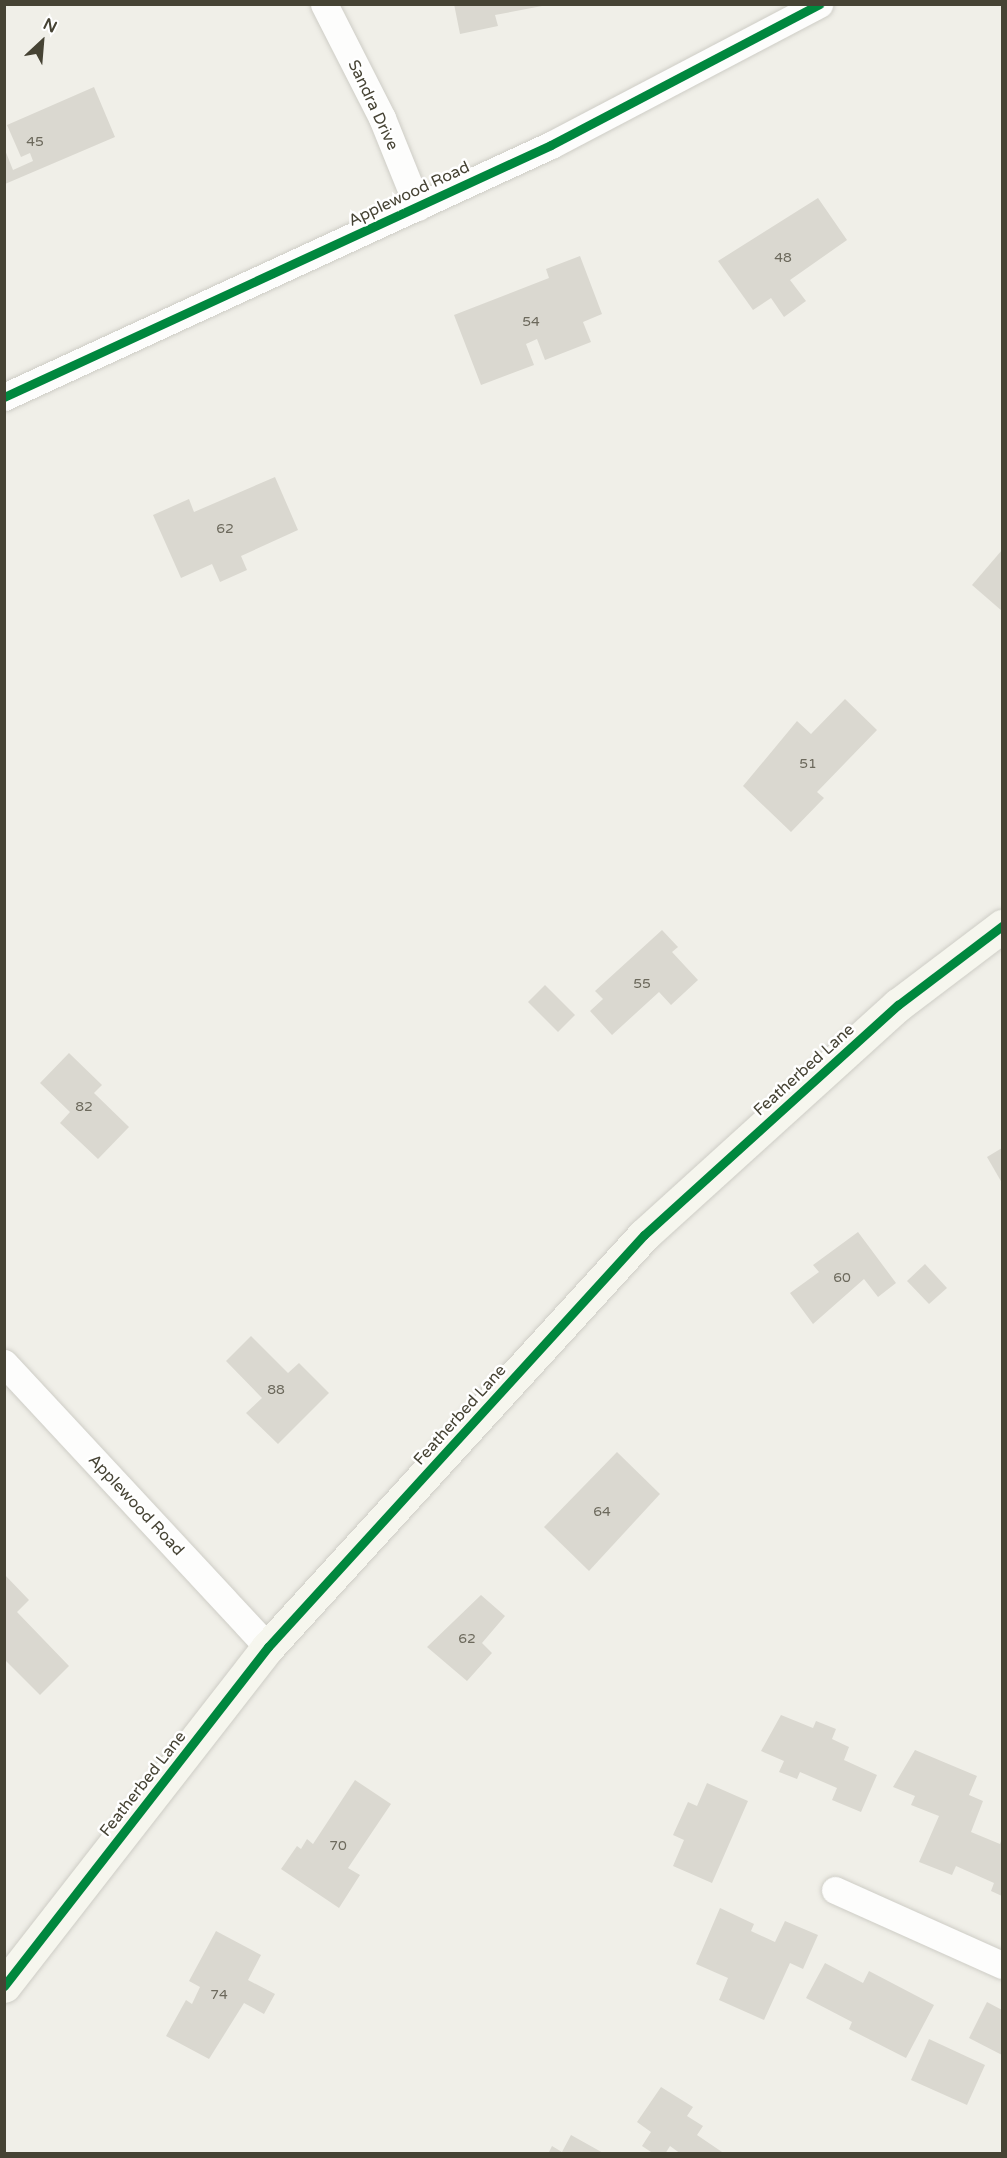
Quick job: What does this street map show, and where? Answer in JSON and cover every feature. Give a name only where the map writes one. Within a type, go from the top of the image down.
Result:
[{"type":"street","name":"Sandra Drive","points":[[324,4],[382,118],[418,207]]},
{"type":"street","name":"Applewood Road","points":[[4,397],[551,145],[819,4]]},
{"type":"street","name":"Featherbed Lane","points":[[4,1986],[268,1647],[644,1235],[898,1005],[1002,926]]},
{"type":"street","name":"Applewood Road","points":[[4,1363],[268,1647]]},
{"type":"street","points":[[835,1890],[1002,1965]]},
{"type":"building","points":[[454,4],[542,4],[542,6],[495,15],[498,26],[460,34]]},
{"type":"building","points":[[94,87],[115,137],[5,184],[5,150],[13,170],[33,161],[30,153],[21,157],[7,125]]},
{"type":"building","points":[[818,198],[847,240],[790,280],[806,301],[784,317],[771,298],[753,310],[718,261]]},
{"type":"building","points":[[580,256],[602,314],[583,322],[591,342],[545,360],[537,339],[526,344],[534,365],[481,385],[454,315],[549,278],[546,269]]},
{"type":"building","points":[[275,477],[298,530],[241,556],[247,570],[220,582],[212,564],[181,578],[153,515],[189,499],[194,512]]},
{"type":"building","points":[[1002,550],[1002,611],[972,585]]},
{"type":"building","points":[[845,699],[877,730],[817,792],[824,798],[791,832],[743,786],[797,721],[811,734]]},
{"type":"building","points":[[662,930],[678,947],[672,952],[698,980],[671,1005],[659,992],[612,1035],[590,1011],[603,999],[595,991]]},
{"type":"building","points":[[545,985],[575,1015],[558,1032],[528,1002]]},
{"type":"building","points":[[69,1053],[102,1085],[94,1093],[129,1127],[98,1159],[60,1123],[70,1112],[40,1083]]},
{"type":"building","points":[[1002,1148],[1002,1183],[987,1157]]},
{"type":"building","points":[[858,1232],[896,1283],[878,1297],[864,1279],[813,1324],[790,1293],[819,1272],[813,1265]]},
{"type":"building","points":[[925,1264],[947,1288],[929,1304],[907,1281]]},
{"type":"building","points":[[251,1336],[288,1373],[299,1363],[329,1393],[278,1444],[246,1413],[262,1398],[226,1361]]},
{"type":"building","points":[[617,1452],[660,1494],[589,1571],[544,1527]]},
{"type":"building","points":[[4,1574],[29,1600],[17,1612],[69,1666],[40,1695],[4,1659]]},
{"type":"building","points":[[481,1595],[505,1616],[482,1643],[492,1653],[467,1681],[427,1647]]},
{"type":"building","points":[[781,1715],[813,1728],[816,1721],[836,1729],[832,1739],[849,1747],[844,1760],[877,1775],[861,1812],[832,1800],[837,1788],[800,1772],[797,1779],[779,1772],[784,1761],[761,1751]]},
{"type":"building","points":[[915,1750],[977,1776],[969,1795],[983,1801],[971,1832],[1000,1844],[1002,1838],[1002,1896],[991,1891],[994,1883],[956,1866],[952,1875],[919,1862],[939,1816],[911,1805],[915,1796],[893,1787]]},
{"type":"building","points":[[355,1780],[391,1804],[348,1868],[360,1875],[339,1908],[281,1869],[297,1846],[301,1849],[307,1839],[313,1844]]},
{"type":"building","points":[[707,1783],[748,1801],[712,1883],[673,1866],[684,1840],[673,1835],[688,1802],[697,1806]]},
{"type":"building","points":[[720,1908],[754,1924],[751,1931],[775,1942],[785,1921],[818,1935],[803,1969],[790,1963],[764,2020],[719,2000],[728,1978],[696,1964]]},
{"type":"building","points":[[216,1931],[261,1955],[248,1980],[275,1994],[264,2014],[244,2003],[209,2059],[166,2036],[186,2000],[192,2004],[200,1987],[189,1981]]},
{"type":"building","points":[[825,1963],[863,1983],[869,1971],[934,2005],[906,2058],[849,2029],[852,2022],[806,1998]]},
{"type":"building","points":[[987,2002],[1002,2010],[1002,2055],[969,2038]]},
{"type":"building","points":[[929,2039],[985,2065],[967,2105],[911,2080]]},
{"type":"building","points":[[661,2087],[693,2107],[687,2116],[703,2126],[697,2135],[725,2154],[681,2154],[670,2146],[665,2154],[654,2154],[642,2146],[651,2132],[637,2122]]},
{"type":"building","points":[[571,2135],[605,2154],[548,2154],[552,2146],[562,2152]]},
{"type":"cycle path","points":[[4,397],[551,145],[819,4]]},
{"type":"cycle path","points":[[4,1986],[268,1647],[644,1235],[898,1005],[1002,926]]}]
